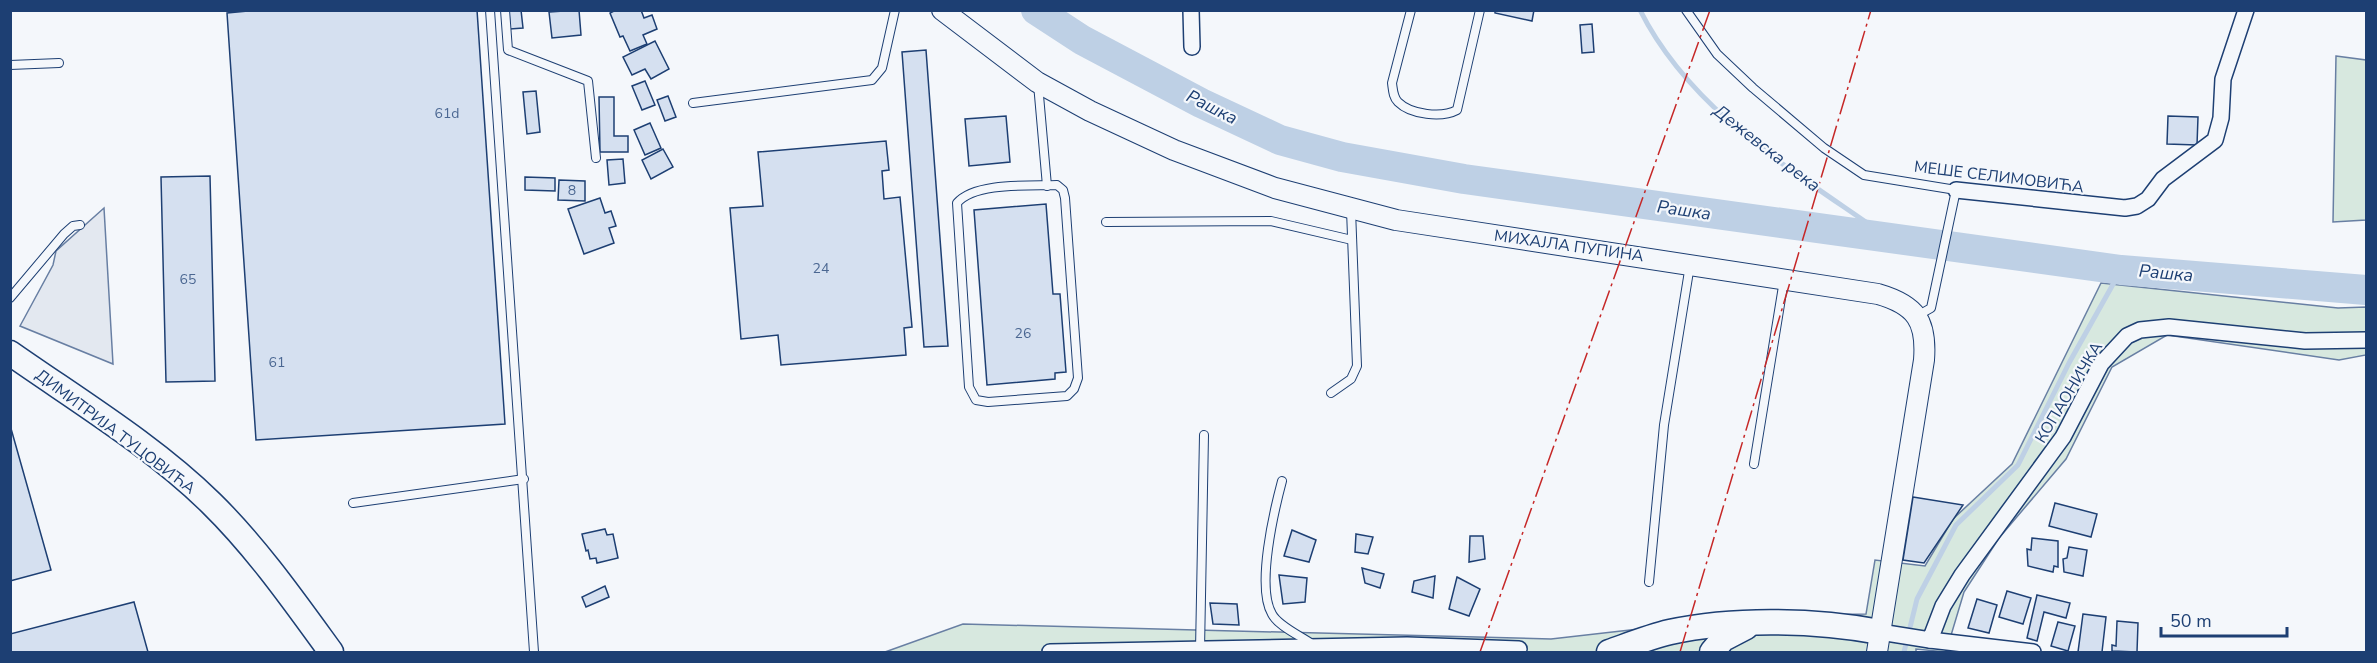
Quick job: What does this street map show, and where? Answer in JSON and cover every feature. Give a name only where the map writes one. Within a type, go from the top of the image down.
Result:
[{"type":"main road","name":"ДИМИТРИЈА ТУЦОВИЋА","points":[[10,353],[154,456],[211,502],[261,561],[331,652]]},
{"type":"main road","points":[[1609,652],[1671,632],[1750,624],[1826,624],[1893,639]]},
{"type":"main road","points":[[1712,652],[1723,639],[1750,624]]},
{"type":"street","name":"МИХАЈЛА ПУПИНА","points":[[942,10],[1037,82],[1126,129],[1174,150],[1275,188],[1396,220],[1690,263],[1878,294],[1906,305],[1917,316]]},
{"type":"street","points":[[1191,10],[1192,47]]},
{"type":"street","name":"МЕШЕ СЕЛИМОВИЋА","points":[[1956,190],[2125,208],[2137,206],[2148,199],[2163,179],[2215,140],[2221,118],[2223,79],[2246,10]]},
{"type":"street","points":[[1917,316],[1925,341],[1924,360],[1893,639],[1930,640],[2033,652]]},
{"type":"street","name":"КОПАОНИЧКА","points":[[1930,640],[1943,606],[1962,575],[2063,437],[2101,364],[2127,336],[2140,330],[2169,327],[2305,341],[2367,340]]},
{"type":"street","points":[[1050,652],[1407,645],[1519,649]]},
{"type":"lane","points":[[490,10],[524,479],[534,652]]},
{"type":"lane","points":[[505,10],[508,50],[588,81],[596,158]]},
{"type":"lane","points":[[693,103],[872,80],[882,68],[895,10]]},
{"type":"lane","points":[[1411,10],[1392,83],[1394,95],[1398,102],[1411,110],[1446,116],[1457,110],[1480,10]]},
{"type":"lane","name":"МЕШЕ СЕЛИМОВИЋА","points":[[1686,10],[1717,54],[1753,88],[1832,154],[1864,175],[1956,190]]},
{"type":"lane","points":[[10,65],[58,63]]},
{"type":"lane","points":[[1037,82],[1047,186]]},
{"type":"lane","points":[[1057,185],[1065,198],[1078,378],[1074,390],[1067,396],[988,402],[976,400],[969,387],[957,203],[965,194],[981,189],[1047,186],[1057,185]]},
{"type":"lane","points":[[1917,316],[1931,308],[1956,190]]},
{"type":"lane","points":[[1331,393],[1351,379],[1357,366],[1351,208]]},
{"type":"lane","points":[[1107,222],[1271,221],[1352,240]]},
{"type":"lane","points":[[10,298],[64,234],[73,226],[80,225]]},
{"type":"lane","points":[[1649,582],[1664,425],[1690,263]]},
{"type":"lane","points":[[1755,464],[1785,279]]},
{"type":"lane","points":[[1200,650],[1204,435]]},
{"type":"lane","points":[[353,503],[524,479]]},
{"type":"lane","points":[[1282,481],[1272,518],[1265,591],[1272,616],[1316,647]]},
{"type":"shaded area","points":[[2336,56],[2366,60],[2366,220],[2333,222]]},
{"type":"shaded area","points":[[104,208],[113,364],[20,326],[53,265],[56,251]]},
{"type":"shaded area","points":[[2101,283],[2338,308],[2366,307],[2366,355],[2339,360],[2167,335],[2112,367],[2066,459],[1999,538],[1964,592],[1946,652],[1916,649],[1916,652],[885,652],[963,624],[1551,639],[1753,616],[1866,614],[1875,560],[1925,566],[1953,519],[2012,464]]},
{"type":"building","points":[[258,10],[477,10],[505,424],[256,440],[227,13]]},
{"type":"building","points":[[509,10],[521,10],[523,28],[510,29]]},
{"type":"building","points":[[579,10],[581,35],[552,38],[549,12]]},
{"type":"building","points":[[616,10],[641,10],[644,18],[652,15],[657,29],[643,35],[647,44],[630,51],[623,36],[620,37],[610,13]]},
{"type":"building","points":[[1495,10],[1534,10],[1532,21],[1495,13]]},
{"type":"building","points":[[1592,24],[1594,52],[1582,53],[1580,25]]},
{"type":"building","points":[[655,41],[669,69],[651,79],[645,69],[632,75],[623,57]]},
{"type":"building","points":[[926,50],[948,346],[924,347],[902,52]]},
{"type":"building","points":[[645,81],[655,105],[642,110],[632,86]]},
{"type":"building","points":[[536,91],[540,132],[527,134],[523,92]]},
{"type":"building","points":[[668,96],[676,117],[665,121],[657,100]]},
{"type":"building","points":[[599,97],[614,97],[614,136],[628,136],[628,152],[600,152]]},
{"type":"building","points":[[1006,116],[1010,162],[969,166],[965,119]]},
{"type":"building","points":[[2168,116],[2198,117],[2197,145],[2167,144]]},
{"type":"building","points":[[650,123],[661,148],[645,155],[634,130]]},
{"type":"building","points":[[886,141],[889,170],[882,171],[884,199],[900,197],[912,327],[904,328],[906,355],[781,365],[778,335],[741,339],[730,208],[763,206],[758,152]]},
{"type":"building","points":[[663,149],[673,167],[651,179],[642,160]]},
{"type":"building","points":[[623,159],[625,183],[609,185],[607,160]]},
{"type":"building","points":[[210,176],[215,381],[166,382],[161,177]]},
{"type":"building","points":[[525,177],[555,178],[555,191],[525,190]]},
{"type":"building","points":[[559,180],[585,181],[585,201],[558,200]]},
{"type":"building","points":[[600,198],[605,213],[611,211],[616,226],[609,228],[614,243],[584,254],[568,209]]},
{"type":"building","points":[[1046,204],[1053,294],[1060,294],[1066,372],[1055,373],[1055,379],[987,385],[974,210]]},
{"type":"building","points":[[10,425],[51,570],[10,581]]},
{"type":"building","points":[[1913,497],[1963,505],[1924,563],[1903,560]]},
{"type":"building","points":[[2055,503],[2097,514],[2091,537],[2049,526]]},
{"type":"building","points":[[605,529],[607,535],[613,534],[618,558],[597,563],[596,558],[590,559],[582,534]]},
{"type":"building","points":[[1292,530],[1316,540],[1309,562],[1284,556]]},
{"type":"building","points":[[1356,534],[1373,537],[1368,554],[1355,552]]},
{"type":"building","points":[[1470,536],[1483,536],[1485,559],[1469,562]]},
{"type":"building","points":[[2032,538],[2058,541],[2058,567],[2054,566],[2053,572],[2028,566],[2027,549],[2031,550]]},
{"type":"building","points":[[2069,547],[2087,550],[2083,576],[2064,572],[2063,559],[2067,558]]},
{"type":"building","points":[[1362,568],[1384,574],[1380,588],[1365,583]]},
{"type":"building","points":[[1279,575],[1307,578],[1305,602],[1283,604]]},
{"type":"building","points":[[1435,576],[1433,598],[1412,592],[1414,581]]},
{"type":"building","points":[[1457,577],[1480,589],[1469,616],[1449,609]]},
{"type":"building","points":[[605,586],[609,597],[586,607],[582,597]]},
{"type":"building","points":[[2007,591],[2031,598],[2023,624],[1999,617]]},
{"type":"building","points":[[2037,595],[2070,603],[2066,618],[2044,612],[2037,641],[2027,638]]},
{"type":"building","points":[[1977,599],[1997,605],[1989,633],[1968,628]]},
{"type":"building","points":[[134,602],[148,652],[10,652],[10,634]]},
{"type":"building","points":[[1210,603],[1237,604],[1239,625],[1213,624]]},
{"type":"building","points":[[2083,614],[2106,617],[2102,652],[2078,652]]},
{"type":"building","points":[[2117,621],[2138,623],[2137,652],[2112,651],[2112,645],[2116,646]]},
{"type":"building","points":[[2058,622],[2075,626],[2068,651],[2051,646]]},
{"type":"waterway","name":"Рашка","points":[[1036,10],[1082,40],[1201,103],[1280,140],[1342,157],[1464,179],[2121,270],[2366,290]]},
{"type":"waterway","name":"Дежевска река","points":[[1640,10],[1662,47],[1688,81],[1718,111],[1750,139],[1890,239]]},
{"type":"waterway","points":[[1904,652],[1917,599],[1956,525],[2018,465],[2069,363],[2121,270]]},
{"type":"power","points":[[1480,652],[1710,10]]},
{"type":"power","points":[[1680,652],[1871,10]]}]
